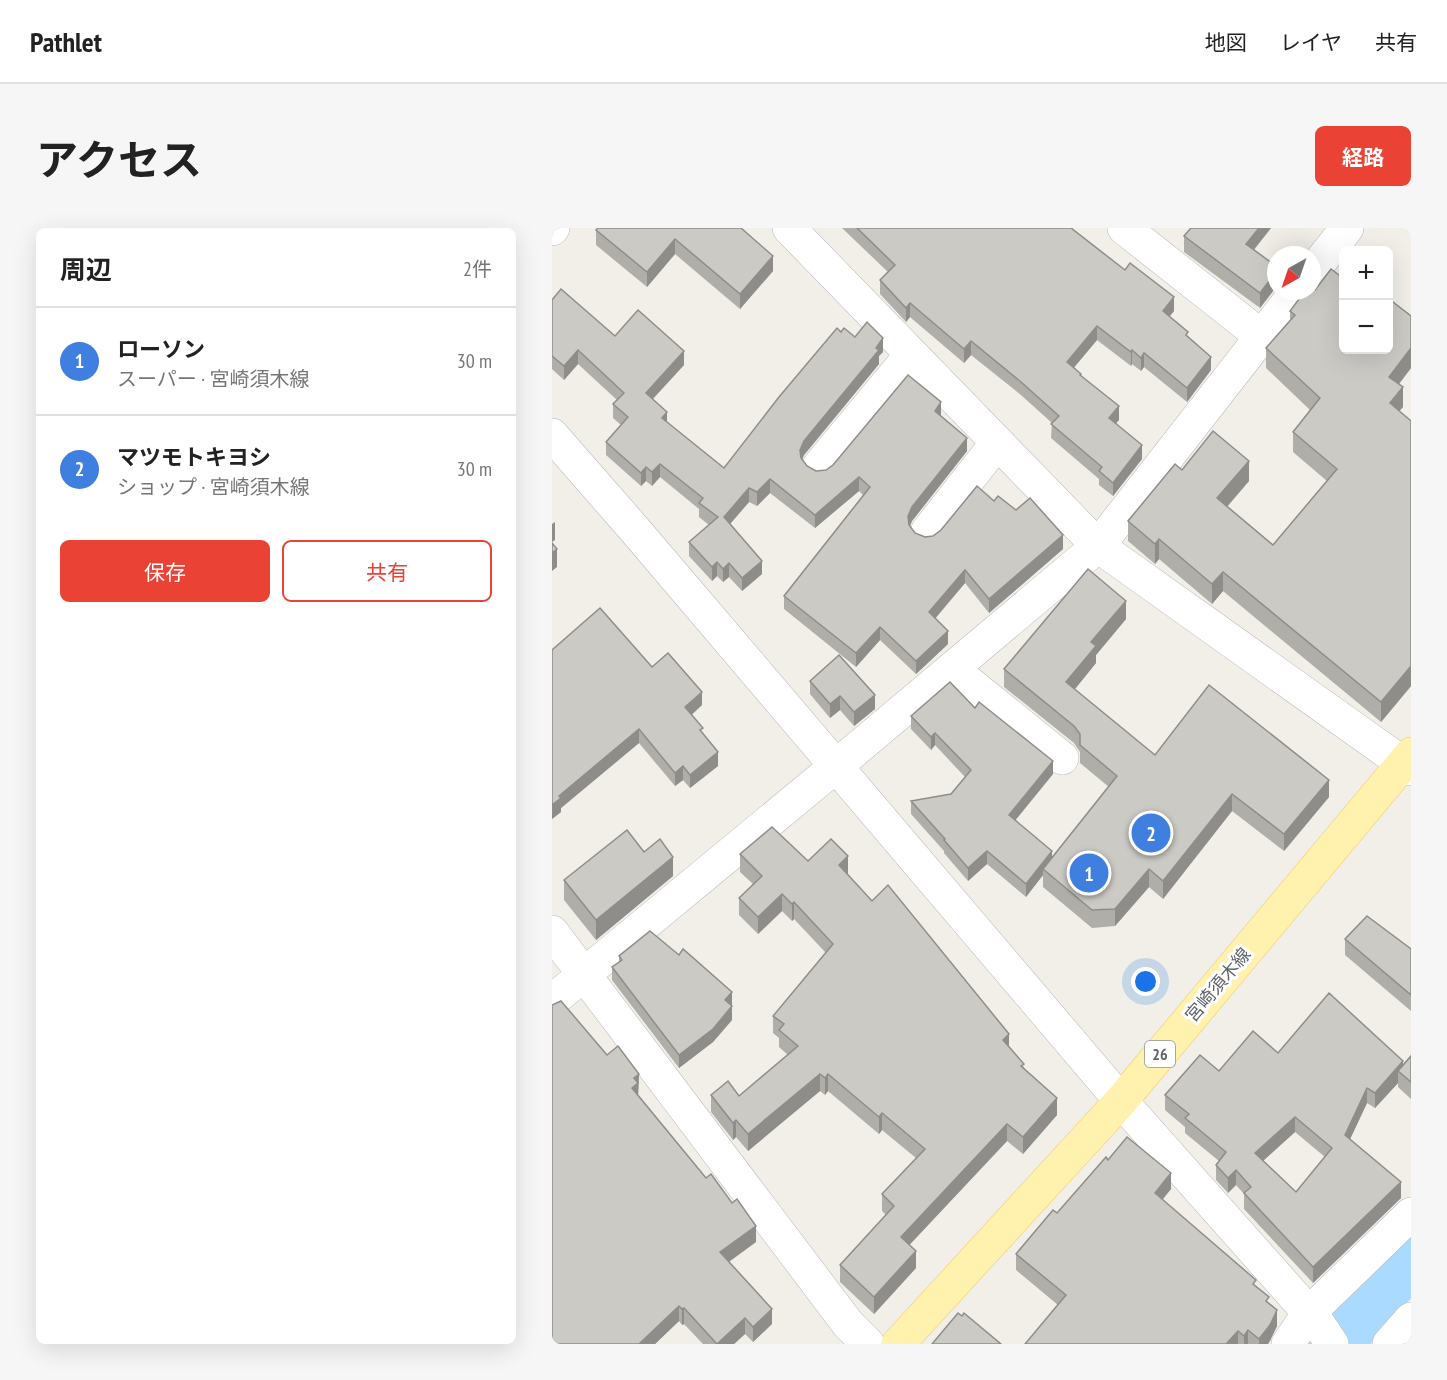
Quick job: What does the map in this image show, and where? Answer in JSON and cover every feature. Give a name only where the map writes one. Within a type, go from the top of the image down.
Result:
[{"type":"main road","name":"宮崎須木線","points":[[897,1344],[1121,1101],[1409,762]]},
{"type":"street","points":[[789,228],[1098,546],[1409,762]]},
{"type":"street","points":[[1124,228],[1261,336]]},
{"type":"street","points":[[1321,261],[1347,228]]},
{"type":"street","points":[[552,1001],[1098,546],[1290,300]]},
{"type":"street","points":[[819,466],[911,355]]},
{"type":"street","points":[[552,435],[1121,1101],[1320,1327]]},
{"type":"street","points":[[927,532],[997,443]]},
{"type":"street","points":[[951,669],[1062,758]]},
{"type":"street","points":[[552,932],[848,1323],[868,1344]]},
{"type":"street","points":[[1288,1344],[1320,1327],[1411,1214]]},
{"type":"street","points":[[1389,1344],[1411,1318]]},
{"type":"building","points":[[598,228],[741,228],[773,256],[740,294],[675,239],[647,272],[596,230]]},
{"type":"building","points":[[857,228],[1071,228],[1125,270],[1130,263],[1174,297],[1163,311],[1188,332],[1186,335],[1211,357],[1187,388],[1144,353],[1141,358],[1097,326],[1067,362],[1119,406],[1109,418],[1142,445],[1113,483],[1099,471],[1102,467],[1051,424],[1059,416],[1021,382],[971,341],[964,349],[910,303],[906,308],[880,280],[895,265]]},
{"type":"building","points":[[1191,228],[1259,228],[1246,244],[1267,259],[1267,284],[1260,293],[1184,236]]},
{"type":"building","points":[[1331,269],[1339,275],[1339,354],[1393,354],[1393,302],[1411,316],[1411,348],[1389,377],[1403,387],[1390,403],[1411,421],[1411,666],[1381,702],[1223,572],[1212,584],[1159,539],[1155,544],[1128,521],[1175,464],[1182,470],[1213,431],[1249,461],[1217,498],[1273,545],[1337,469],[1293,432],[1320,398],[1266,348],[1295,315],[1290,311],[1298,300],[1321,300],[1321,282]]},
{"type":"building","points":[[561,289],[615,336],[638,310],[684,351],[646,393],[667,412],[662,418],[724,468],[837,328],[841,332],[844,328],[855,337],[867,322],[883,338],[876,348],[879,350],[804,441],[800,450],[801,458],[807,466],[816,471],[826,470],[833,465],[908,375],[941,402],[935,411],[967,438],[912,507],[908,516],[909,525],[915,533],[925,537],[933,536],[941,530],[977,486],[994,501],[998,496],[1016,510],[1030,498],[1063,535],[989,599],[965,570],[929,612],[948,631],[916,661],[880,627],[856,653],[784,596],[870,487],[859,477],[815,515],[770,479],[757,492],[749,488],[724,517],[762,561],[742,578],[729,563],[723,569],[717,562],[712,567],[689,542],[718,517],[699,503],[703,498],[660,464],[652,472],[646,467],[641,473],[606,442],[628,417],[613,404],[624,393],[578,350],[564,366],[552,356],[552,300]]},
{"type":"building","points":[[552,543],[557,549],[552,553]]},
{"type":"building","points":[[1088,569],[1126,601],[1091,642],[1096,646],[1066,682],[1155,755],[1209,685],[1329,780],[1284,834],[1232,794],[1163,881],[1149,869],[1115,909],[1092,910],[1043,869],[1117,776],[1080,745],[1080,734],[1074,726],[1004,669]]},
{"type":"building","points":[[600,608],[652,667],[668,653],[702,692],[685,707],[703,728],[700,730],[718,752],[690,775],[683,766],[675,773],[639,729],[559,796],[561,798],[552,805],[552,650]]},
{"type":"building","points":[[839,655],[875,695],[854,712],[840,696],[830,704],[810,681]]},
{"type":"building","points":[[950,682],[975,708],[979,702],[1053,761],[1009,815],[1052,851],[1026,884],[987,851],[968,868],[911,801],[951,794],[971,770],[935,733],[931,737],[911,716]]},
{"type":"building","points":[[772,827],[808,861],[831,839],[848,856],[839,865],[872,901],[888,885],[1009,1034],[1003,1040],[1024,1064],[1021,1066],[1057,1098],[1023,1137],[1007,1124],[901,1237],[916,1251],[874,1297],[840,1265],[894,1206],[882,1194],[925,1149],[882,1113],[879,1117],[828,1074],[825,1078],[820,1074],[748,1134],[736,1120],[733,1123],[711,1095],[728,1081],[739,1096],[798,1046],[779,1030],[784,1024],[773,1016],[833,944],[794,902],[792,904],[782,894],[758,917],[739,898],[762,876],[740,854]]},
{"type":"building","points":[[627,830],[644,852],[660,839],[673,857],[596,920],[564,880]]},
{"type":"building","points":[[1367,916],[1411,949],[1411,995],[1345,939]]},
{"type":"building","points":[[650,931],[679,955],[683,949],[732,992],[725,1000],[732,1006],[713,1029],[679,1055],[612,967],[622,960],[619,956]]},
{"type":"building","points":[[1329,993],[1403,1061],[1375,1093],[1367,1088],[1345,1135],[1401,1182],[1313,1267],[1244,1193],[1251,1187],[1236,1170],[1228,1178],[1216,1165],[1226,1152],[1185,1118],[1189,1114],[1165,1095],[1200,1055],[1219,1071],[1253,1031],[1278,1053]],"holes":[[[1295,1117],[1332,1148],[1296,1192],[1255,1153]]]},
{"type":"building","points":[[561,1001],[607,1055],[618,1046],[639,1074],[634,1078],[638,1083],[632,1088],[706,1178],[711,1174],[732,1203],[737,1199],[756,1226],[720,1252],[772,1309],[753,1327],[745,1318],[717,1344],[684,1308],[679,1306],[639,1344],[552,1344],[552,1005]]},
{"type":"building","points":[[1411,1056],[1411,1082],[1398,1071]]},
{"type":"building","points":[[1127,1137],[1171,1173],[1155,1193],[1256,1280],[1253,1284],[1269,1297],[1266,1301],[1277,1310],[1270,1325],[1259,1339],[1248,1330],[1244,1336],[1238,1331],[1226,1344],[1025,1344],[1066,1295],[1016,1254],[1053,1210],[1057,1213],[1106,1157],[1108,1160]]},
{"type":"building","points":[[958,1313],[962,1316],[964,1313],[1001,1344],[932,1344]]},
{"type":"waterway","points":[[1333,1344],[1411,1256]]},
{"type":"place","name":"マツモトキヨシ","points":[[1151,833]]},
{"type":"place","name":"ローソン","points":[[1089,873]]}]
